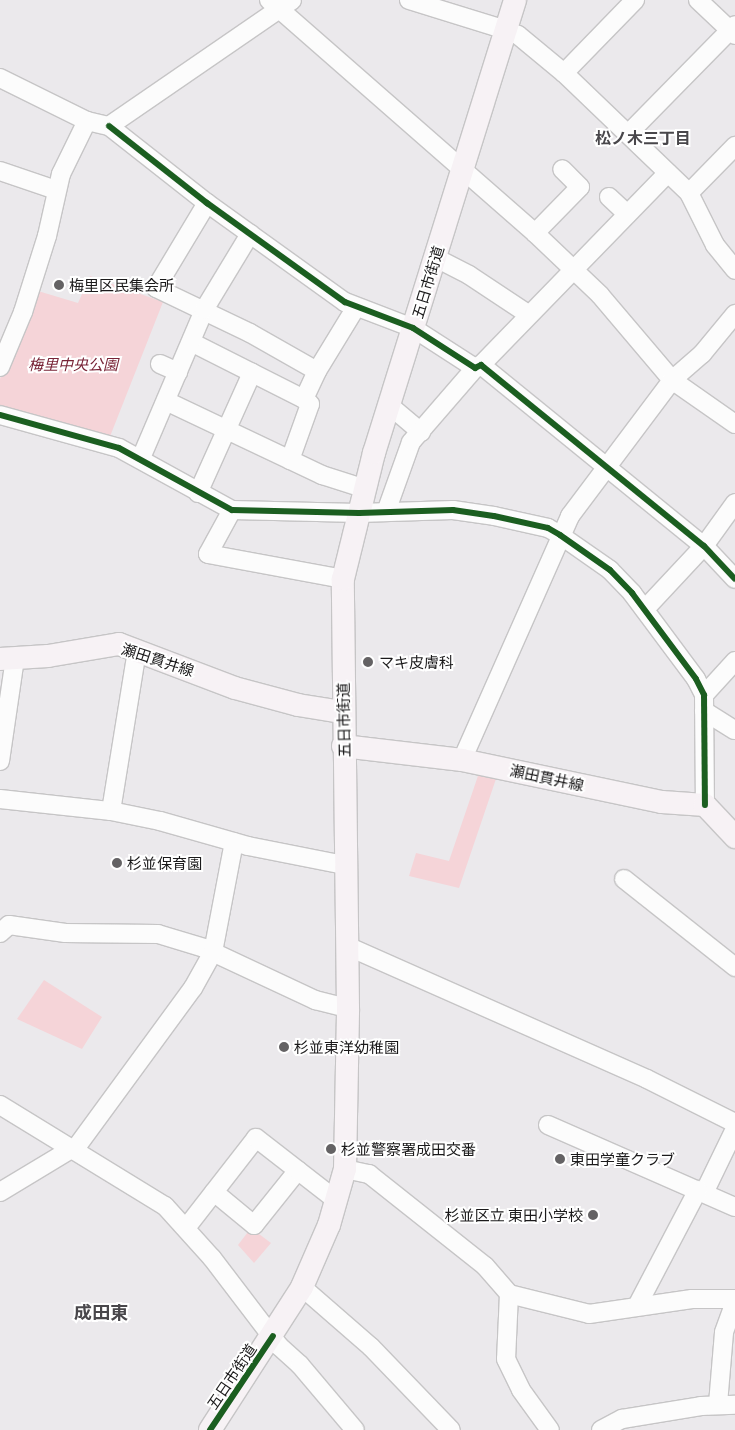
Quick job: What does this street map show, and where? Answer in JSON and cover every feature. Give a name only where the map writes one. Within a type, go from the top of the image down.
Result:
[{"type":"main road","name":"五日市街道","points":[[210,1430],[273,1336],[302,1287],[330,1225],[344,1169],[348,1008],[342,712],[343,579],[389,405],[515,0]]},
{"type":"main road","name":"瀬田貫井線","points":[[7,658],[48,656],[119,644],[235,688],[298,704],[342,712]]},
{"type":"main road","name":"瀬田貫井線","points":[[343,746],[462,760],[662,802],[705,805]]},
{"type":"main road","points":[[705,805],[735,838]]},
{"type":"street","points":[[409,0],[518,35],[564,73],[629,133],[689,193],[715,245],[733,266]]},
{"type":"street","points":[[564,73],[635,0]]},
{"type":"street","points":[[629,133],[733,30],[698,0]]},
{"type":"street","points":[[109,126],[280,3],[462,172],[535,233],[644,343],[672,380],[735,424]]},
{"type":"street","points":[[0,78],[88,121],[109,126],[207,203],[356,307],[413,328],[478,367],[607,465],[704,546],[735,579]]},
{"type":"street","points":[[0,367],[26,304],[47,236],[56,190],[88,121]]},
{"type":"street","points":[[689,193],[735,146]]},
{"type":"street","points":[[0,171],[56,190]]},
{"type":"street","points":[[535,233],[580,187],[572,173]]},
{"type":"street","points":[[386,512],[411,442],[528,314],[668,173]]},
{"type":"street","points":[[609,197],[627,214]]},
{"type":"street","points":[[207,203],[156,288],[204,310],[317,371]]},
{"type":"street","points":[[141,458],[204,310],[250,234]]},
{"type":"street","points":[[434,257],[469,274],[528,314]]},
{"type":"street","points":[[304,399],[317,371],[356,307]]},
{"type":"street","points":[[462,760],[560,535],[607,465],[672,380],[702,354],[735,314]]},
{"type":"street","points":[[191,342],[304,399],[310,404],[290,460]]},
{"type":"street","points":[[160,364],[178,372]]},
{"type":"street","points":[[198,493],[252,373]]},
{"type":"street","points":[[166,401],[322,475],[366,489]]},
{"type":"street","points":[[389,405],[420,432]]},
{"type":"street","points":[[0,415],[119,448],[141,458],[198,493],[232,510],[359,513],[471,512],[548,528],[610,570],[645,609],[685,662],[704,703],[735,730]]},
{"type":"street","points":[[645,609],[704,546],[735,504]]},
{"type":"street","points":[[232,510],[208,554],[343,579]]},
{"type":"street","points":[[111,812],[137,650]]},
{"type":"street","points":[[0,761],[7,658]]},
{"type":"street","points":[[705,805],[704,703],[735,661]]},
{"type":"street","points":[[0,799],[111,812],[160,821],[234,842],[344,865]]},
{"type":"street","points":[[0,1192],[74,1148],[193,988],[213,952],[234,842]]},
{"type":"street","points":[[624,879],[735,967]]},
{"type":"street","points":[[5,929],[65,933],[158,934],[213,952],[315,1000],[348,1008]]},
{"type":"street","points":[[347,946],[647,1079],[735,1123]]},
{"type":"street","points":[[0,1105],[44,1135],[74,1148],[165,1206],[186,1228],[273,1336],[355,1430]]},
{"type":"street","points":[[548,1125],[735,1207]]},
{"type":"street","points":[[637,1306],[735,1129]]},
{"type":"street","points":[[186,1228],[256,1138],[336,1200]]},
{"type":"street","points":[[344,1169],[368,1174],[485,1266],[509,1294],[589,1314],[692,1298],[735,1300],[724,1332],[727,1405],[622,1418],[601,1430]]},
{"type":"street","points":[[214,1192],[254,1225],[298,1170]]},
{"type":"street","points":[[302,1287],[371,1347],[451,1430]]},
{"type":"street","points":[[509,1294],[506,1359],[521,1390],[550,1430]]},
{"type":"green space","name":"梅里中央公園","points":[[90,276],[163,302],[109,439],[46,419],[0,410],[0,379],[38,291],[78,303]]},
{"type":"green space","points":[[481,767],[499,770],[459,888],[409,876],[416,853],[449,861]]},
{"type":"green space","points":[[44,980],[102,1017],[82,1049],[17,1019]]},
{"type":"green space","points":[[251,1228],[271,1243],[254,1263],[238,1245]]},
{"type":"cycle path","points":[[109,126],[207,203],[345,302],[413,328],[475,368],[481,365],[704,546],[735,579]]},
{"type":"cycle path","points":[[0,415],[119,448],[232,510],[359,513],[453,510],[494,516],[548,528],[610,570],[632,593],[696,679],[704,695],[705,805]]},
{"type":"cycle path","points":[[210,1430],[273,1336]]},
{"type":"place","name":"梅里区民集会所","points":[[59,285]]},
{"type":"place","name":"マキ皮膚科","points":[[368,662]]},
{"type":"place","name":"杉並保育園","points":[[117,863]]},
{"type":"place","name":"杉並東洋幼稚園","points":[[284,1047]]},
{"type":"place","name":"杉並警察署成田交番","points":[[331,1149]]},
{"type":"place","name":"東田学童クラブ","points":[[560,1159]]},
{"type":"place","name":"杉並区立 東田小学校","points":[[593,1215]]},
{"type":"district","name":"松ノ木三丁目","points":[[643,137]]},
{"type":"district","name":"成田東","points":[[101,1311]]}]
